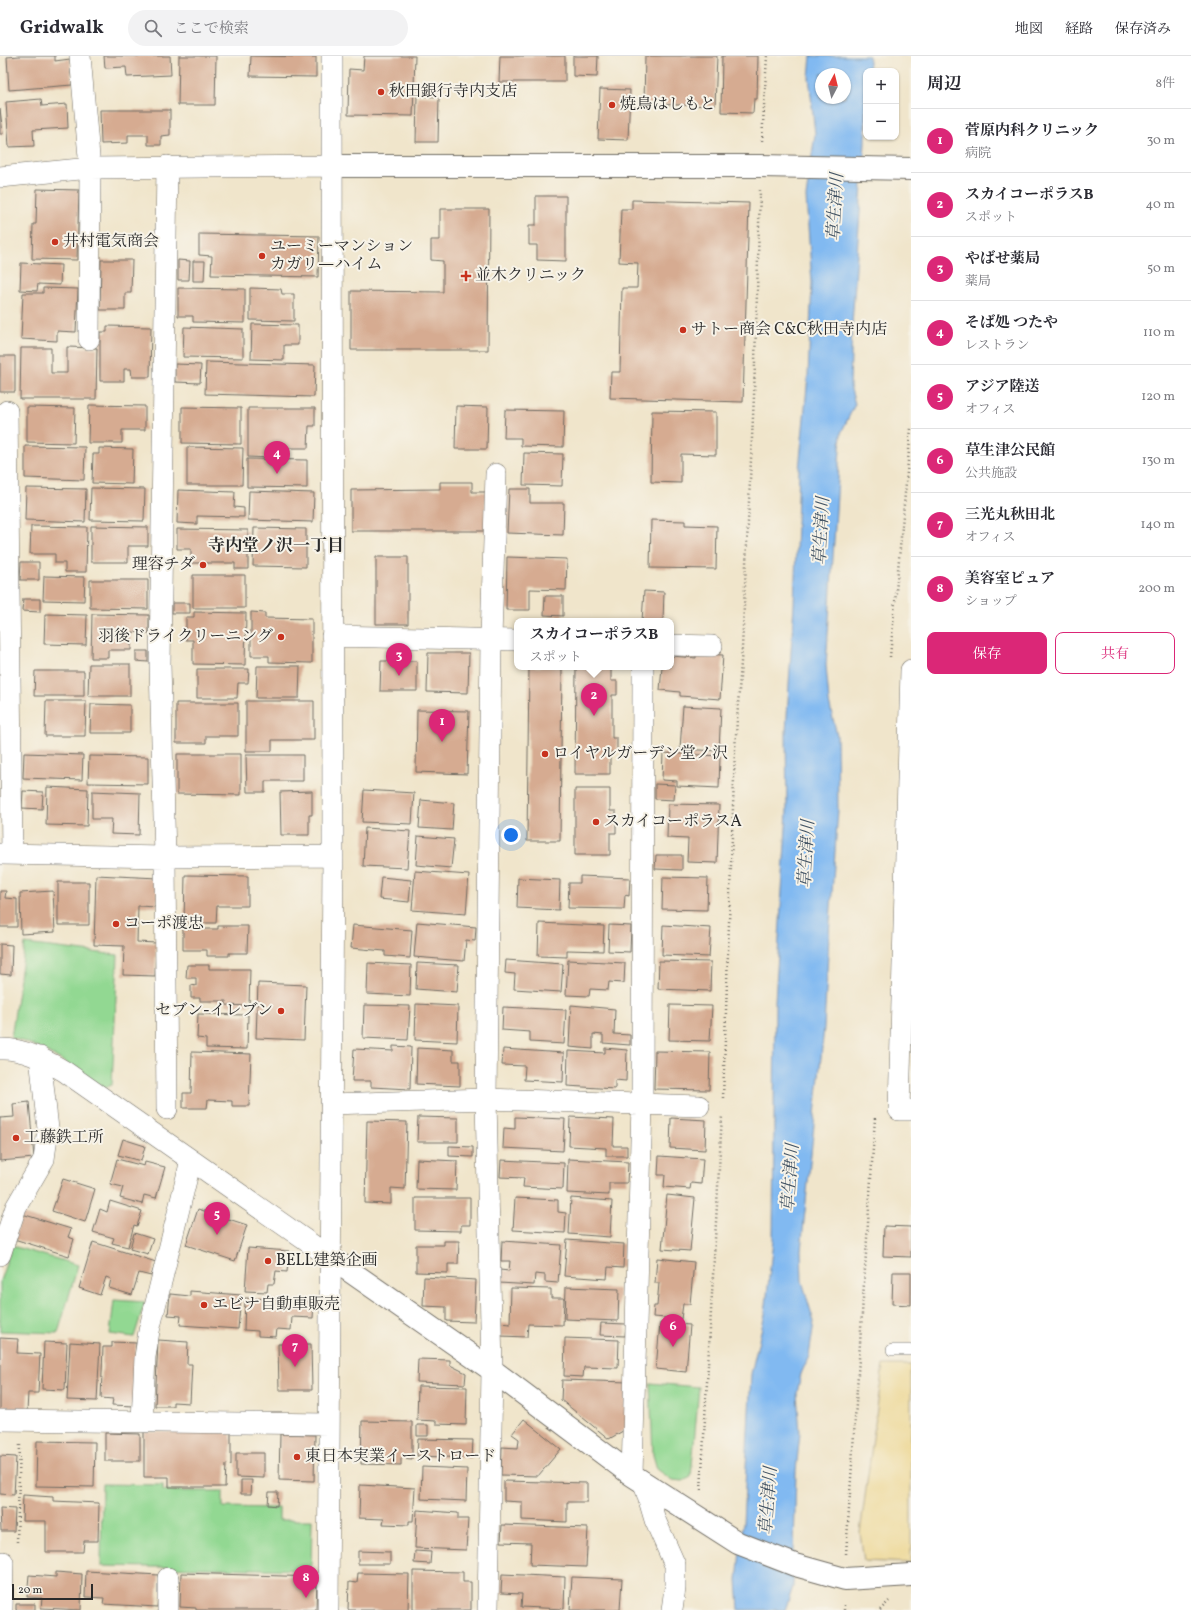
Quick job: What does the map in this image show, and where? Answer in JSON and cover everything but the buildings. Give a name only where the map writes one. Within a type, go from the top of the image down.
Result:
[{"type":"street","points":[[80,56],[90,168],[89,339]]},
{"type":"street","points":[[328,1610],[333,856],[332,56]]},
{"type":"street","points":[[168,166],[160,664],[165,857],[168,1109]]},
{"type":"street","points":[[0,177],[90,168],[168,166],[761,166],[911,169]]},
{"type":"street","points":[[7,411],[6,854],[165,857],[333,856]]},
{"type":"street","points":[[488,1610],[492,1370],[486,1099],[491,639],[496,474]]},
{"type":"street","points":[[332,636],[514,640]]},
{"type":"street","points":[[674,645],[712,646]]},
{"type":"street","points":[[643,670],[642,1104],[638,1479],[675,1565],[675,1588],[672,1610]]},
{"type":"street","points":[[911,670],[899,1110],[911,1110]]},
{"type":"street","points":[[0,1049],[8,1049],[40,1057],[64,1071],[492,1370],[638,1479],[738,1543],[795,1565],[845,1579],[911,1575]]},
{"type":"street","points":[[0,1255],[16,1207],[44,1159],[48,1129],[40,1057]]},
{"type":"street","points":[[331,1104],[486,1099],[699,1106]]},
{"type":"street","points":[[142,1421],[145,1357],[149,1331],[191,1160]]},
{"type":"street","points":[[10,1420],[329,1424]]},
{"type":"street","points":[[2,1610],[3,1562]]},
{"type":"street","points":[[168,1578],[168,1610]]},
{"type":"lane","points":[[892,1350],[911,1350]]},
{"type":"path","points":[[723,1101],[735,749],[742,648],[753,404],[761,166],[767,56]]},
{"type":"path","points":[[700,1518],[722,1109]]},
{"type":"path","points":[[3,1562],[17,1562],[10,1420]]},
{"type":"green space","points":[[25,944],[118,955],[112,1085],[102,1089],[48,1052],[36,1046],[11,1038]]},
{"type":"green space","points":[[12,1246],[78,1265],[58,1333],[0,1331],[0,1281]]},
{"type":"green space","points":[[114,1300],[145,1302],[134,1337],[110,1334]]},
{"type":"green space","points":[[650,1383],[699,1387],[691,1477],[683,1481],[672,1480],[657,1469],[653,1455]]},
{"type":"green space","points":[[102,1484],[163,1485],[163,1491],[223,1491],[223,1507],[279,1508],[279,1520],[312,1520],[311,1570],[101,1566]]},
{"type":"sand","points":[[883,1365],[911,1365],[911,1563],[864,1561],[860,1533]]},
{"type":"water","name":"草生津川","points":[[811,56],[869,56],[869,68],[863,68],[863,140],[865,140],[865,143],[852,324],[850,386],[855,404],[841,433],[826,665],[829,702],[837,735],[838,810],[824,1028],[801,1250],[802,1281],[814,1322],[809,1356],[801,1374],[797,1393],[800,1433],[796,1471],[793,1587],[785,1610],[739,1610],[737,1580],[743,1523],[751,1374],[765,1314],[773,1240],[775,1001],[787,812],[786,732],[794,604],[799,470],[808,376],[812,283],[806,197],[815,134],[809,77]]},
{"type":"place","name":"秋田銀行寺内支店","points":[[381,92]]},
{"type":"place","name":"焼鳥はしもと","points":[[612,105]]},
{"type":"place","name":"井村電気商会","points":[[55,242]]},
{"type":"place","name":"ユーミーマンション カガリ―ハイム","points":[[262,256]]},
{"type":"place","name":"並木クリニック","points":[[466,276]]},
{"type":"place","name":"サトー商会 C&C秋田寺内店","points":[[683,330]]},
{"type":"place","name":"そば処 つたや","points":[[277,474]]},
{"type":"place","name":"理容チダ","points":[[203,565]]},
{"type":"place","name":"羽後ドライクリーニング","points":[[281,637]]},
{"type":"place","name":"やばせ薬局","points":[[399,676]]},
{"type":"place","name":"スカイコーポラスB","points":[[594,716]]},
{"type":"place","name":"菅原内科クリニック","points":[[442,742]]},
{"type":"place","name":"ロイヤルガーデン堂ノ沢","points":[[545,754]]},
{"type":"place","name":"スカイコーポラスA","points":[[596,822]]},
{"type":"place","name":"コーポ渡忠","points":[[116,924]]},
{"type":"place","name":"セブン-イレブン","points":[[281,1011]]},
{"type":"place","name":"工藤鉄工所","points":[[16,1138]]},
{"type":"place","name":"アジア陸送","points":[[217,1235]]},
{"type":"place","name":"BELL建築企画","points":[[268,1261]]},
{"type":"place","name":"エビナ自動車販売","points":[[204,1305]]},
{"type":"place","name":"草生津公民館","points":[[673,1347]]},
{"type":"place","name":"三光丸秋田北","points":[[295,1367]]},
{"type":"place","name":"東日本実業イーストロード","points":[[297,1457]]},
{"type":"place","name":"美容室ピュア","points":[[306,1598]]},
{"type":"district","name":"寺内堂ノ沢一丁目","points":[[276,546]]}]
